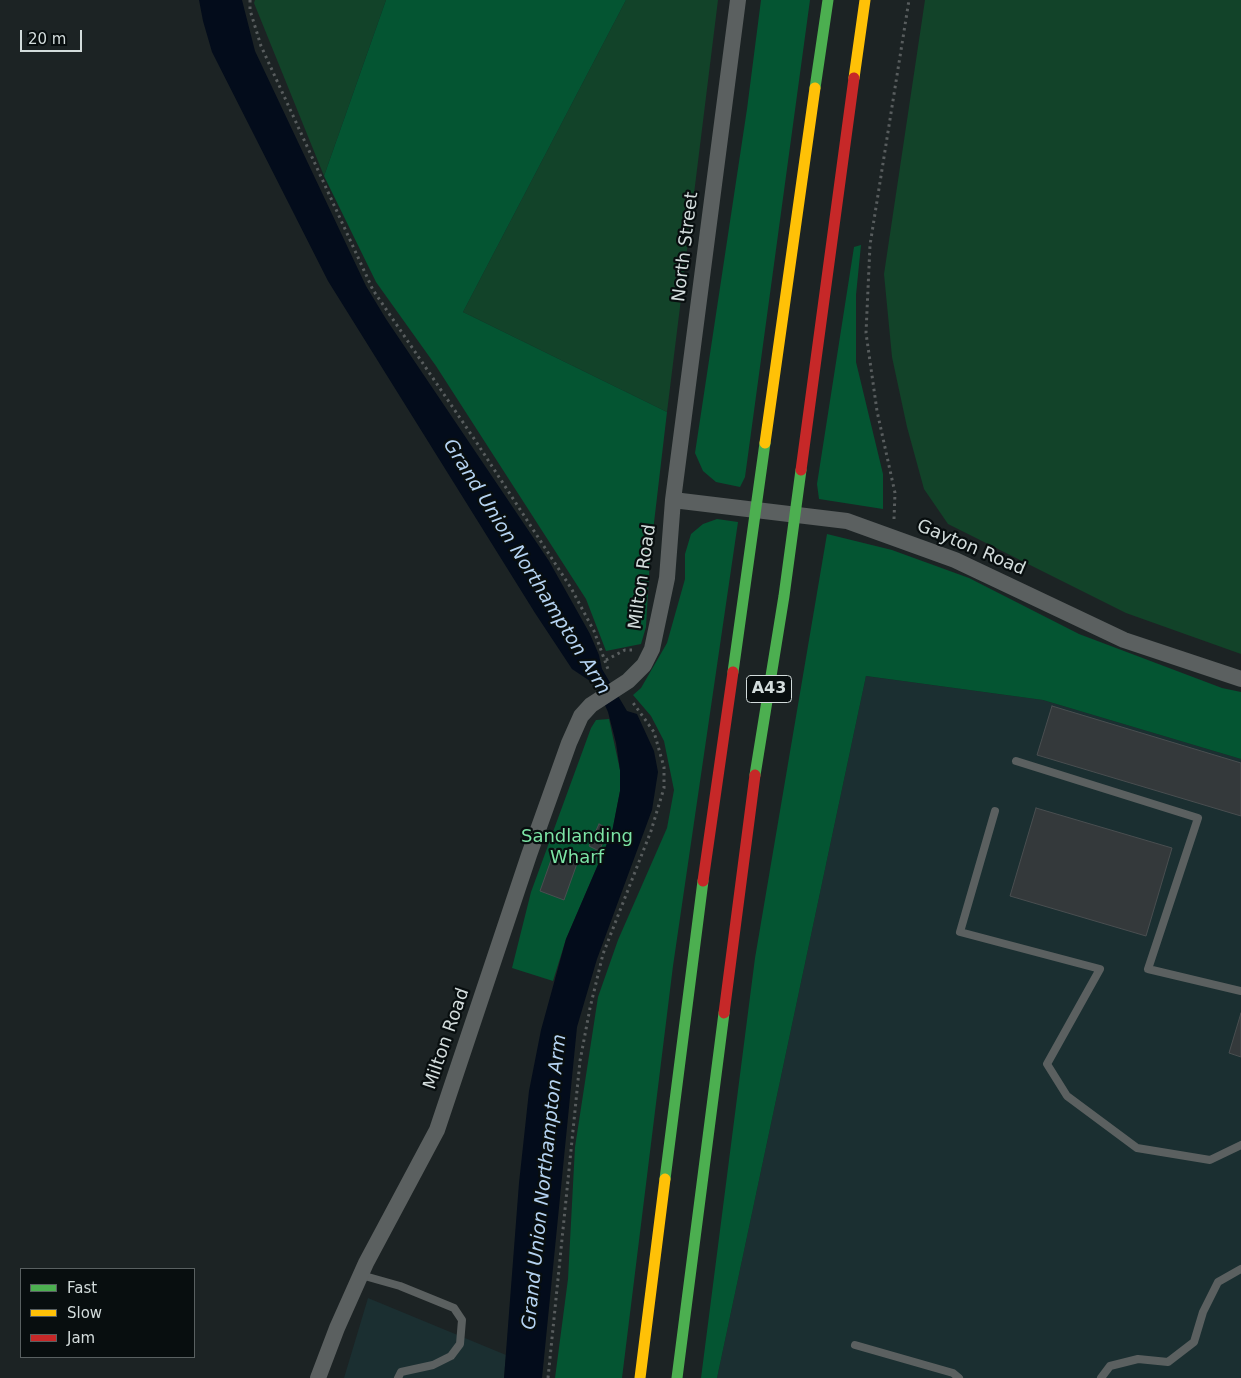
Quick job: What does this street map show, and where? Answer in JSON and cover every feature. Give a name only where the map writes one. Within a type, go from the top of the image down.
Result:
[{"type":"highway","name":"A43","points":[[640,1378],[690,972],[828,0]]},
{"type":"highway","name":"A43","points":[[678,1378],[754,781],[788,566],[865,0]]},
{"type":"street","name":"North Street","points":[[673,500],[738,0]]},
{"type":"street","name":"Gayton Road","points":[[673,500],[847,521],[955,560],[1124,640],[1241,679]]},
{"type":"street","name":"Milton Road","points":[[318,1378],[337,1328],[361,1275],[437,1130],[569,743],[582,716],[592,705],[628,681],[644,665],[652,649],[660,617],[666,578],[673,500]]},
{"type":"lane","points":[[1016,761],[1198,818],[1148,969],[1241,991]]},
{"type":"lane","points":[[995,811],[960,932],[1100,969],[1048,1064],[1067,1096],[1137,1148],[1210,1160],[1241,1145]]},
{"type":"lane","points":[[1101,1378],[1110,1366],[1138,1359],[1168,1362],[1194,1342],[1203,1312],[1218,1282],[1241,1269]]},
{"type":"lane","points":[[361,1275],[400,1286],[454,1308],[462,1320],[460,1344],[451,1356],[433,1365],[401,1372],[398,1378]]},
{"type":"lane","points":[[855,1345],[953,1373],[959,1378]]},
{"type":"path","points":[[250,0],[250,10],[261,46],[373,290],[475,440],[571,588],[594,631],[611,678]]},
{"type":"path","points":[[893,537],[895,493],[877,411],[866,333],[870,245],[909,0]]},
{"type":"path","points":[[548,1378],[580,1061],[590,1008],[603,954],[657,813],[664,788],[664,767],[654,732],[632,700],[626,698]]},
{"type":"shaded area","points":[[866,676],[1043,700],[1241,759],[1241,1378],[717,1378]]},
{"type":"shaded area","points":[[368,1298],[506,1355],[504,1378],[344,1378]]},
{"type":"green space","points":[[255,0],[386,0],[324,176],[254,3]]},
{"type":"green space","points":[[386,0],[626,0],[463,312],[667,412],[650,557],[646,627],[641,644],[606,651],[586,599],[436,366],[376,282],[324,176]]},
{"type":"green space","points":[[626,0],[718,0],[667,412],[463,312]]},
{"type":"green space","points":[[761,0],[810,0],[745,477],[740,487],[716,482],[703,471],[695,453],[747,109]]},
{"type":"green space","points":[[925,0],[1241,0],[1241,654],[1126,613],[948,524],[924,489],[907,427],[892,357],[884,274]]},
{"type":"green space","points":[[861,245],[856,295],[856,362],[883,474],[883,509],[819,499],[817,484],[854,247]]},
{"type":"green space","points":[[717,519],[738,522],[673,966],[622,1378],[555,1378],[568,1279],[575,1147],[598,997],[618,940],[667,828],[674,790],[664,741],[651,716],[633,695],[641,688],[667,643],[685,579],[685,554],[691,534],[703,524]]},
{"type":"green space","points":[[827,534],[892,550],[969,578],[1079,634],[1222,688],[1241,692],[1241,759],[1043,700],[866,676],[717,1378],[701,1378],[755,958]]},
{"type":"green space","name":"Sandlanding Wharf","points":[[609,719],[620,770],[620,791],[612,832],[566,939],[553,981],[512,968],[531,892],[591,728],[596,720]]},
{"type":"water","name":"Grand Union Northampton Arm","points":[[199,0],[242,0],[255,51],[366,286],[386,319],[549,561],[590,634],[599,655],[602,669],[627,711],[637,714],[654,751],[658,772],[652,810],[597,959],[577,1027],[542,1378],[504,1378],[519,1183],[529,1091],[541,1030],[566,939],[612,832],[620,791],[620,770],[616,743],[608,712],[596,685],[572,669],[535,613],[328,281],[212,52]]},
{"type":"building","points":[[1052,706],[1241,763],[1241,816],[1037,755]]},
{"type":"building","points":[[1036,808],[1172,848],[1146,936],[1010,896]]},
{"type":"building","points":[[599,824],[609,829],[599,851],[589,846]]},
{"type":"building","points":[[555,849],[579,858],[564,900],[540,891]]},
{"type":"building","points":[[1241,1013],[1241,1057],[1229,1053]]},
{"type":"traffic: fast","points":[[815,88],[828,0]]},
{"type":"traffic: fast","points":[[733,672],[765,443]]},
{"type":"traffic: fast","points":[[755,775],[784,596],[801,470]]},
{"type":"traffic: fast","points":[[665,1179],[703,881]]},
{"type":"traffic: fast","points":[[677,1378],[724,1013]]},
{"type":"traffic: slow","points":[[854,78],[865,0]]},
{"type":"traffic: slow","points":[[765,443],[815,88]]},
{"type":"traffic: slow","points":[[640,1378],[665,1179]]},
{"type":"traffic: jam","points":[[801,470],[854,78]]},
{"type":"traffic: jam","points":[[703,881],[733,672]]},
{"type":"traffic: jam","points":[[724,1013],[755,775]]}]
